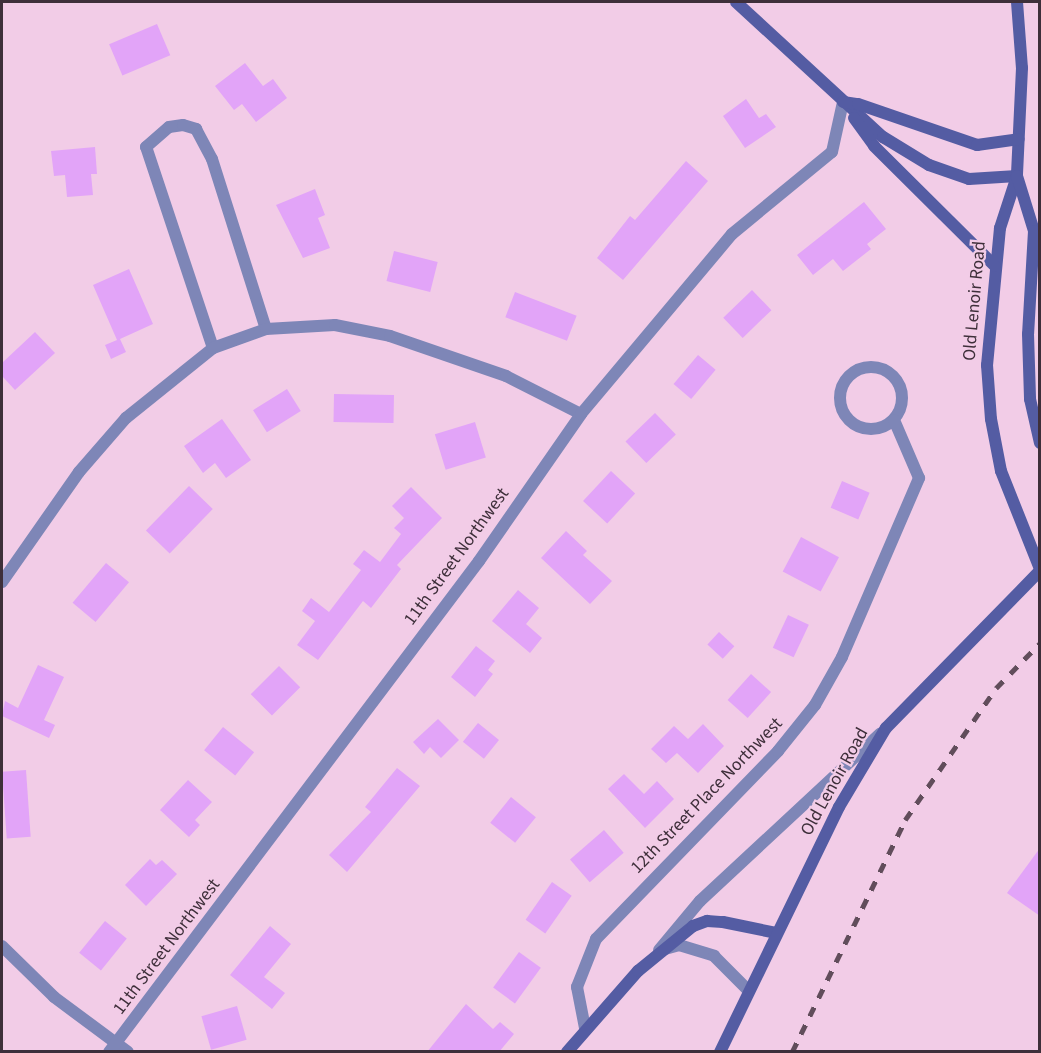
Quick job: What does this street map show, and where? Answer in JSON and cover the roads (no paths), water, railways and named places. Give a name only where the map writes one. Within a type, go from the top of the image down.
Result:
[{"type":"main road","points":[[736,2],[883,137],[929,165],[969,179],[1017,176]]},
{"type":"main road","name":"Old Lenoir Road","points":[[720,1052],[839,807],[886,729],[1040,570],[1002,471],[991,419],[988,324],[1000,228],[1017,176],[1022,68],[1017,2]]},
{"type":"main road","points":[[843,102],[858,104],[977,144],[1019,139]]},
{"type":"main road","points":[[843,102],[874,146],[995,266]]},
{"type":"main road","name":"Old Lenoir Road","points":[[1017,176],[1034,231],[1028,334],[1030,399],[1040,443]]},
{"type":"main road","points":[[1030,399],[1040,417]]},
{"type":"main road","points":[[567,1052],[585,1028],[638,970],[687,930],[707,921],[776,933]]},
{"type":"street","name":"11th Street Northwest","points":[[113,1047],[479,561],[581,414],[732,234],[832,152],[843,102]]},
{"type":"street","points":[[213,348],[146,147],[168,127],[183,125],[196,129],[212,159],[266,329]]},
{"type":"street","points":[[2,582],[79,472],[126,418],[213,348],[266,329],[335,325],[390,336],[506,376],[581,414]]},
{"type":"street","points":[[871,367],[890,373],[902,391],[900,411],[894,420],[876,429],[856,426],[842,411],[841,391],[845,381],[861,369],[871,367]]},
{"type":"street","name":"12th Street Place Northwest","points":[[585,1028],[577,987],[596,939],[778,751],[815,705],[842,657],[920,478],[894,420]]},
{"type":"street","points":[[654,955],[700,901],[886,729]]},
{"type":"street","points":[[654,955],[679,945],[698,948],[726,964],[749,991]]},
{"type":"street","points":[[2,946],[54,997],[113,1047],[128,1052]]},
{"type":"railway","points":[[792,1052],[905,820],[996,688],[1040,643]]}]
